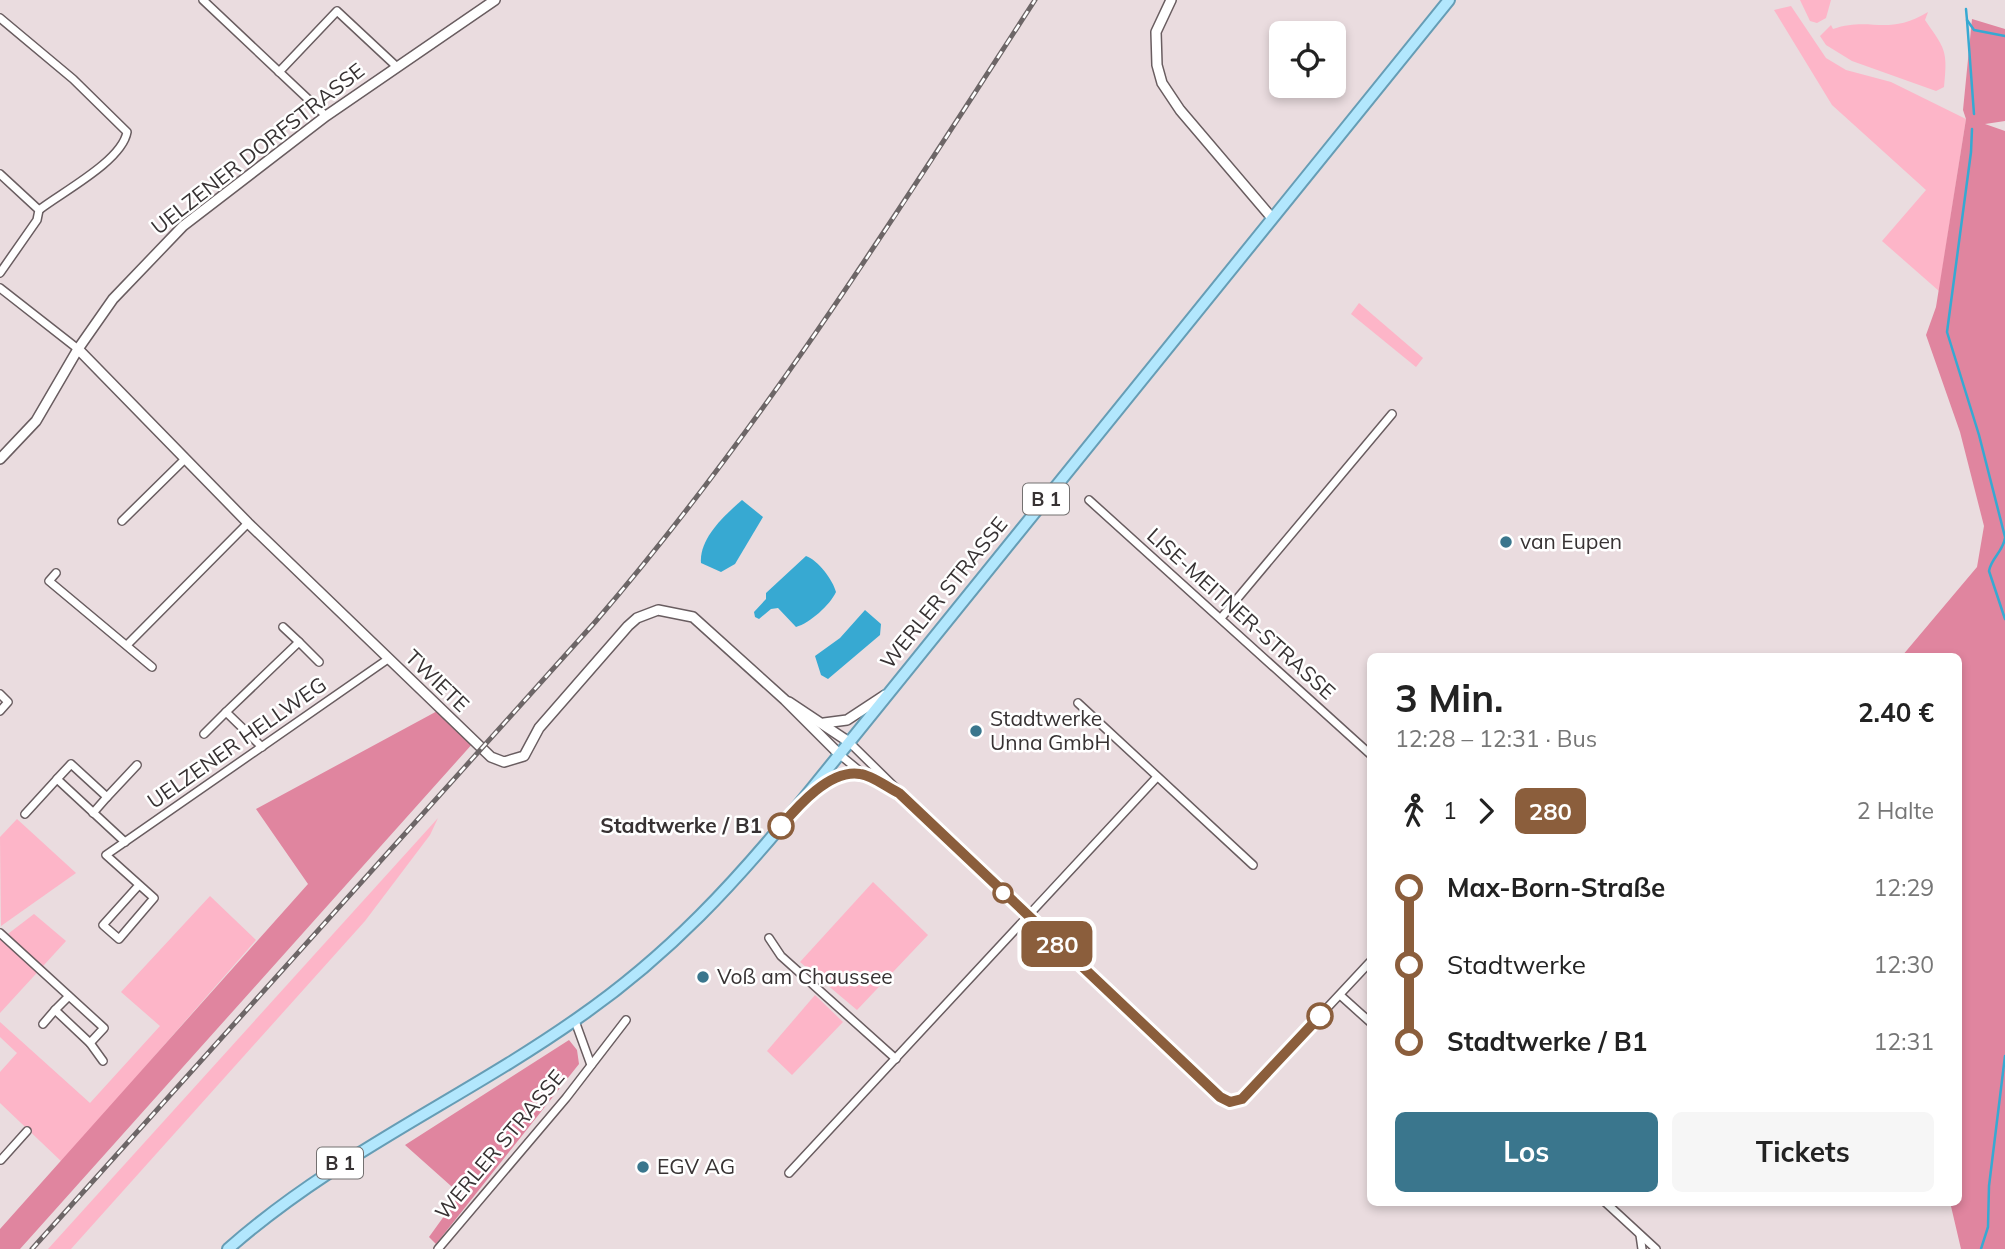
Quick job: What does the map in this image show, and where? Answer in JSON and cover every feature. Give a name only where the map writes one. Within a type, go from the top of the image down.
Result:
[{"type":"main road","name":"WERLER STRASSE","points":[[228,1249],[311,1183],[575,1021],[680,938],[733,884],[1449,0]]},
{"type":"street","points":[[203,0],[326,116]]},
{"type":"street","name":"UELZENER DORFSTRASSE","points":[[0,459],[36,421],[78,349],[113,299],[168,240],[326,116],[495,0]]},
{"type":"street","points":[[1171,0],[1156,32],[1157,65],[1162,83],[1180,110],[1272,218]]},
{"type":"street","points":[[279,72],[337,11],[396,66]]},
{"type":"street","points":[[0,18],[73,79],[127,132],[118,148],[94,172],[39,210],[27,236],[0,273]]},
{"type":"street","points":[[0,174],[39,210]]},
{"type":"street","points":[[0,288],[78,349]]},
{"type":"street","name":"TWIETE","points":[[78,349],[248,523],[491,757],[504,762],[524,756],[539,728],[628,626],[637,618],[658,610],[693,617],[785,700],[839,754]]},
{"type":"street","points":[[1221,618],[1392,415]]},
{"type":"street","points":[[122,521],[185,459]]},
{"type":"street","name":"LISE-MEITNER-STRASSE","points":[[1089,500],[1367,751]]},
{"type":"street","points":[[128,644],[248,523]]},
{"type":"street","points":[[57,573],[46,584],[128,644],[152,667]]},
{"type":"street","points":[[283,627],[319,662]]},
{"type":"street","points":[[204,734],[299,642]]},
{"type":"street","name":"UELZENER HELLWEG","points":[[139,885],[106,855],[388,659]]},
{"type":"street","points":[[0,694],[9,702],[0,711]]},
{"type":"street","points":[[824,723],[847,720],[887,694]]},
{"type":"street","name":"TWIETE","points":[[785,700],[824,723],[849,742]]},
{"type":"street","points":[[1077,703],[1253,865]]},
{"type":"street","points":[[226,712],[262,747]]},
{"type":"street","points":[[849,742],[1029,917],[1220,1097],[1230,1102],[1242,1099],[1367,965]]},
{"type":"street","points":[[839,754],[862,774],[899,793]]},
{"type":"street","points":[[25,814],[71,764],[107,797]]},
{"type":"street","points":[[93,813],[137,765]]},
{"type":"street","points":[[806,797],[837,778],[862,774]]},
{"type":"street","points":[[789,1173],[1157,777]]},
{"type":"street","points":[[57,779],[125,842]]},
{"type":"street","points":[[139,885],[154,898],[119,939],[103,925],[139,885]]},
{"type":"street","points":[[0,933],[104,1028],[90,1043]]},
{"type":"street","points":[[769,938],[781,956],[896,1059]]},
{"type":"street","points":[[1340,995],[1367,1019]]},
{"type":"street","points":[[43,1024],[69,996]]},
{"type":"street","points":[[55,1010],[90,1043],[103,1061]]},
{"type":"street","name":"WERLER STRASSE","points":[[438,1249],[626,1020]]},
{"type":"street","name":"WERLER STRASSE","points":[[575,1021],[591,1065]]},
{"type":"street","points":[[0,1160],[27,1131]]},
{"type":"street","points":[[1609,1206],[1656,1249]]},
{"type":"street","points":[[1640,1234],[1642,1249]]},
{"type":"shaded area","points":[[1800,0],[1831,0],[1826,18],[1817,23],[1810,21]]},
{"type":"shaded area","points":[[1791,6],[1826,58],[1846,70],[1891,82],[1966,119],[1939,291],[1882,241],[1926,190],[1832,105],[1774,10]]},
{"type":"shaded area","points":[[1928,12],[1925,20],[1941,44],[1946,65],[1944,87],[1936,91],[1852,61],[1826,45],[1820,36],[1831,25],[1833,29],[1858,24],[1890,25]]},
{"type":"shaded area","points":[[1972,19],[2005,29],[2005,121],[1985,124],[2005,131],[2005,1249],[1961,1249],[1951,1206],[1962,1206],[1962,653],[1905,653],[1977,567],[1984,526],[1960,432],[1926,335],[1936,307],[1966,119],[1963,110]]},
{"type":"shaded area","points":[[1359,303],[1423,358],[1416,367],[1351,314]]},
{"type":"shaded area","points":[[441,709],[474,742],[20,1249],[0,1249],[0,1229],[308,884],[256,809]]},
{"type":"shaded area","points":[[438,818],[430,835],[365,921],[71,1249],[48,1249]]},
{"type":"shaded area","points":[[17,819],[76,873],[1,926],[0,837]]},
{"type":"shaded area","points":[[873,882],[928,935],[857,1010],[800,962]]},
{"type":"shaded area","points":[[210,896],[256,940],[62,1162],[0,1103],[0,1072],[17,1053],[0,1037],[0,1022],[90,1103],[160,1026],[121,992]]},
{"type":"shaded area","points":[[34,914],[66,941],[0,1013],[0,940]]},
{"type":"shaded area","points":[[815,995],[843,1022],[792,1075],[767,1051]]},
{"type":"shaded area","points":[[569,1040],[577,1050],[579,1064],[436,1244],[429,1237],[460,1194],[405,1145]]},
{"type":"water","points":[[742,500],[763,517],[735,564],[721,572],[701,563],[701,554],[709,536]]},
{"type":"water","points":[[806,556],[820,566],[836,592],[824,608],[796,627],[778,608],[771,609],[759,619],[755,617],[754,612],[766,599],[766,593]]},
{"type":"water","points":[[865,610],[881,624],[880,635],[828,679],[821,675],[815,656],[840,638]]},
{"type":"waterway","points":[[1966,9],[1967,20],[1974,30],[2005,36]]},
{"type":"waterway","points":[[1967,20],[1974,114]]},
{"type":"waterway","points":[[1972,129],[1947,332],[1979,435],[2005,537]]},
{"type":"waterway","points":[[2005,538],[1989,571],[2005,619]]},
{"type":"waterway","points":[[1981,1249],[1988,1227],[1989,1186],[2005,1056]]},
{"type":"railway","points":[[32,1249],[596,621],[657,548],[826,318],[1035,0]]},
{"type":"bus line","name":"280","points":[[781,826],[806,797],[837,778],[862,774],[899,793],[1226,1101],[1237,1102],[1242,1099],[1320,1016]]},
{"type":"place","name":"van Eupen","points":[[1506,542]]},
{"type":"place","name":"Stadtwerke Unna GmbH","points":[[976,731]]},
{"type":"place","name":"Stadtwerke / B1","points":[[781,826]]},
{"type":"place","name":"Voß am Chaussee","points":[[703,977]]},
{"type":"place","name":"EGV AG","points":[[643,1167]]}]
